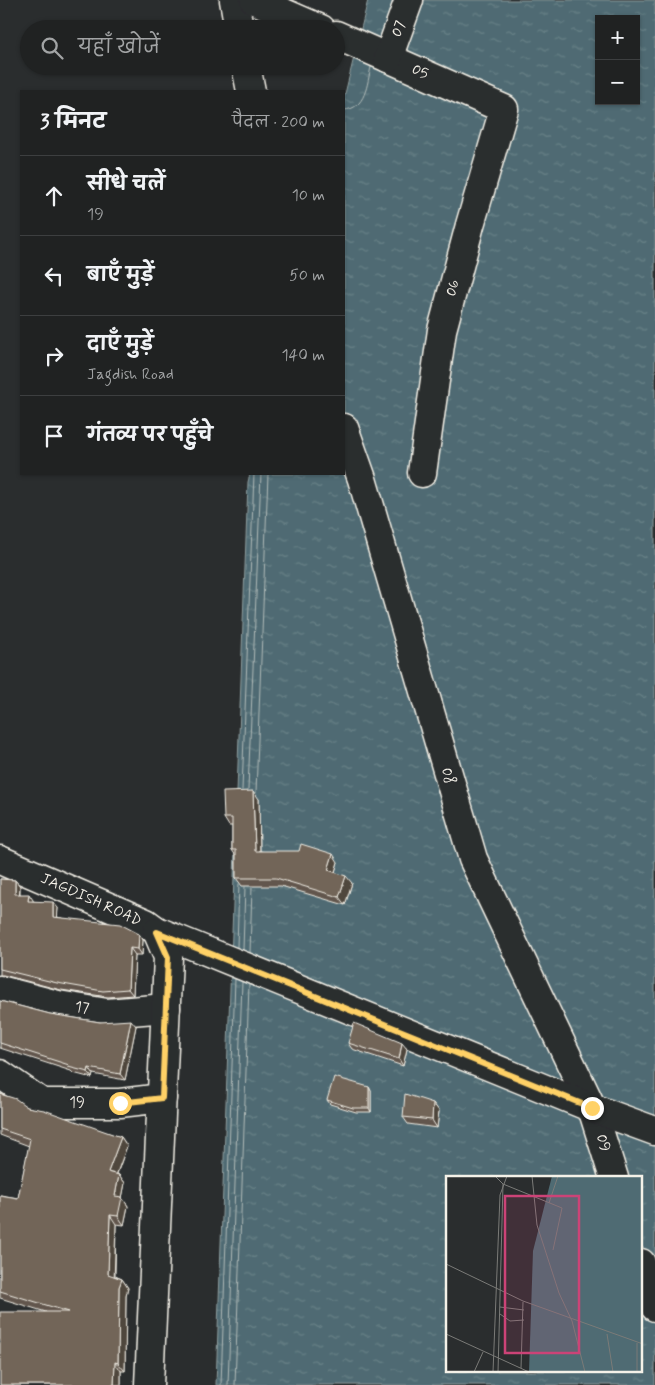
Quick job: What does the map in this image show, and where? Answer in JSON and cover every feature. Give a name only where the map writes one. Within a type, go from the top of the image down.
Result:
[{"type":"street","points":[[234,0],[238,20]]},
{"type":"street","points":[[254,0],[300,20]]},
{"type":"street","name":"07","points":[[388,58],[409,0]]},
{"type":"street","name":"05","points":[[345,40],[504,109]]},
{"type":"street","points":[[248,75],[251,90]]},
{"type":"street","name":"06","points":[[422,473],[442,330],[504,109]]},
{"type":"street","name":"08","points":[[345,431],[362,478],[473,859],[592,1108]]},
{"type":"street","name":"JAGDISH ROAD","points":[[0,860],[146,923],[157,932],[592,1108],[655,1131]]},
{"type":"street","points":[[149,1385],[168,957],[157,932]]},
{"type":"street","name":"17","points":[[0,990],[58,1004],[108,1013],[166,1008]]},
{"type":"street","name":"19","points":[[0,1074],[42,1103],[120,1103],[162,1098]]},
{"type":"street","name":"09","points":[[592,1108],[613,1176]]},
{"type":"street","points":[[642,1266],[655,1307]]},
{"type":"water","points":[[368,0],[655,0],[655,1385],[216,1385],[248,482],[250,475],[345,475],[345,94]]},
{"type":"building","points":[[253,791],[255,851],[299,851],[301,844],[333,854],[328,870],[346,876],[339,897],[276,878],[236,878],[236,850],[232,850],[232,818],[224,818],[223,792]]},
{"type":"building","points":[[0,879],[15,880],[15,894],[29,894],[28,901],[53,902],[53,917],[120,924],[139,934],[138,949],[130,948],[128,989],[103,991],[57,983],[0,969]]},
{"type":"building","points":[[0,1001],[50,1014],[100,1022],[131,1020],[120,1074],[89,1068],[88,1072],[68,1067],[69,1065],[0,1043]]},
{"type":"building","points":[[354,1023],[402,1043],[399,1059],[348,1043]]},
{"type":"building","points":[[334,1077],[369,1087],[369,1108],[353,1108],[327,1100]]},
{"type":"building","points":[[0,1094],[16,1099],[27,1107],[44,1110],[121,1137],[108,1172],[119,1175],[115,1196],[122,1197],[118,1216],[110,1215],[108,1274],[122,1279],[119,1287],[118,1363],[115,1362],[114,1385],[0,1385],[0,1312],[69,1312],[0,1291],[0,1195],[18,1198],[30,1139],[0,1129]]},
{"type":"building","points":[[405,1094],[433,1103],[432,1120],[403,1117]]},
{"type":"route","points":[[120,1103],[162,1098],[168,957],[157,932],[592,1108]]}]
